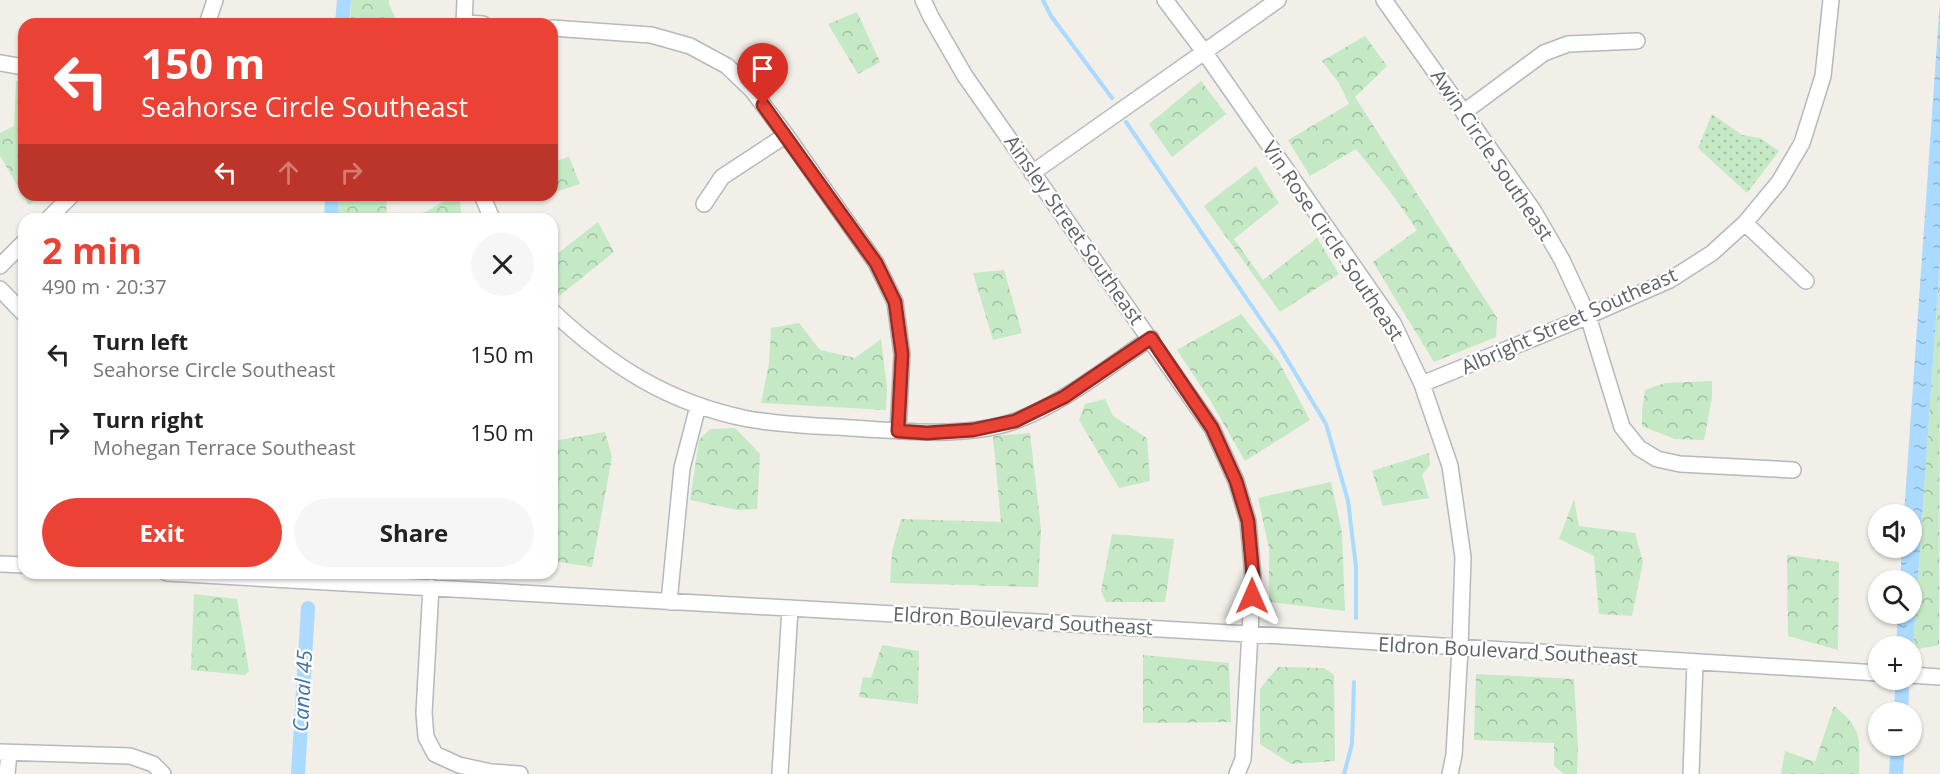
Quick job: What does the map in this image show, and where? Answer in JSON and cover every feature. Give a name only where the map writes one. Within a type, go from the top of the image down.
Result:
[{"type":"street","points":[[209,18],[215,0]]},
{"type":"street","points":[[464,18],[465,0]]},
{"type":"street","name":"Ainsley Street Southeast","points":[[923,0],[965,76],[1212,428],[1236,481],[1248,521],[1253,576],[1243,759],[1237,774]]},
{"type":"street","name":"Vin Rose Circle Southeast","points":[[1165,0],[1205,53],[1393,322],[1422,384],[1450,466],[1463,557],[1454,755],[1450,774]]},
{"type":"street","points":[[1032,173],[1278,0]]},
{"type":"street","name":"Awin Circle Southeast","points":[[1384,0],[1533,210],[1562,260],[1588,316],[1622,427],[1639,448],[1657,459],[1680,464],[1793,470]]},
{"type":"street","name":"Albright Street Southeast","points":[[1422,384],[1670,280],[1712,253],[1745,223],[1779,182],[1802,143],[1823,76],[1831,0]]},
{"type":"street","points":[[558,28],[651,35],[690,46],[727,66],[752,90],[876,263],[895,302],[902,354],[898,431]]},
{"type":"street","points":[[1464,112],[1544,53],[1568,44],[1637,41]]},
{"type":"street","points":[[0,63],[18,66]]},
{"type":"street","points":[[704,204],[722,177],[786,135]]},
{"type":"street","points":[[54,213],[66,201]]},
{"type":"street","points":[[1745,223],[1806,281]]},
{"type":"street","points":[[0,266],[18,248]]},
{"type":"street","points":[[0,290],[18,308]]},
{"type":"street","points":[[558,317],[585,342],[613,363],[698,406],[750,419],[927,433],[973,430],[1015,421],[1064,397],[1151,338]]},
{"type":"street","points":[[669,602],[682,468],[698,406]]},
{"type":"street","points":[[0,564],[18,565]]},
{"type":"street","name":"Eldron Boulevard Southeast","points":[[280,579],[1249,634],[1868,672]]},
{"type":"street","points":[[431,587],[424,713],[426,737],[435,754],[459,765],[491,772],[520,774]]},
{"type":"street","points":[[780,774],[790,608]]},
{"type":"street","points":[[1691,774],[1695,662]]},
{"type":"street","points":[[1922,676],[1940,677]]},
{"type":"street","points":[[7,774],[4,752],[130,756],[153,764],[163,774]]},
{"type":"green space","points":[[351,0],[389,0],[395,18],[350,18]]},
{"type":"green space","points":[[857,12],[880,62],[858,74],[828,24]]},
{"type":"green space","points":[[1365,36],[1387,66],[1355,97],[1497,318],[1496,337],[1434,362],[1373,262],[1417,230],[1356,149],[1310,176],[1288,140],[1349,104],[1339,83],[1322,61]]},
{"type":"green space","points":[[16,81],[18,81],[18,186],[0,156],[0,133],[14,126]]},
{"type":"green space","points":[[1201,81],[1226,114],[1172,157],[1149,124]]},
{"type":"green space","points":[[1712,114],[1742,135],[1760,138],[1779,151],[1747,193],[1698,148]]},
{"type":"green space","points":[[569,157],[580,184],[558,191],[558,160]]},
{"type":"green space","points":[[1256,166],[1279,203],[1234,239],[1263,280],[1317,238],[1339,274],[1280,312],[1204,206]]},
{"type":"green space","points":[[339,201],[387,201],[386,213],[338,213]]},
{"type":"green space","points":[[444,201],[460,201],[461,213],[421,213]]},
{"type":"green space","points":[[598,222],[614,252],[559,296],[558,253]]},
{"type":"green space","points":[[1940,259],[1939,645],[1922,648],[1922,636],[1914,636],[1915,624],[1922,624],[1922,570],[1919,570],[1919,558],[1922,558],[1922,520]]},
{"type":"green space","points":[[1004,270],[1022,333],[993,340],[973,273]]},
{"type":"green space","points":[[1241,314],[1279,362],[1310,420],[1245,461],[1210,400],[1177,350]]},
{"type":"green space","points":[[799,323],[820,350],[855,358],[881,339],[887,388],[886,410],[761,403],[769,363],[771,328]]},
{"type":"green space","points":[[1712,381],[1712,398],[1704,440],[1675,439],[1642,426],[1645,390],[1665,383]]},
{"type":"green space","points":[[1105,399],[1113,416],[1147,438],[1150,481],[1119,488],[1079,420],[1085,404]]},
{"type":"green space","points":[[735,428],[760,454],[757,509],[737,510],[690,500],[699,440],[710,429]]},
{"type":"green space","points":[[605,432],[612,457],[592,567],[558,562],[559,440]]},
{"type":"green space","points":[[1030,433],[1041,529],[1038,587],[890,583],[892,551],[901,519],[1001,522],[993,436]]},
{"type":"green space","points":[[1429,453],[1430,465],[1422,475],[1429,498],[1383,506],[1372,471]]},
{"type":"green space","points":[[1331,482],[1342,533],[1345,611],[1269,602],[1269,548],[1258,498]]},
{"type":"green space","points":[[1574,499],[1579,526],[1635,533],[1643,562],[1632,616],[1599,614],[1594,556],[1559,539]]},
{"type":"green space","points":[[1112,534],[1174,539],[1165,602],[1106,602],[1101,591]]},
{"type":"green space","points":[[1787,555],[1839,562],[1838,650],[1788,636]]},
{"type":"green space","points":[[194,594],[237,599],[249,671],[245,675],[191,670]]},
{"type":"green space","points":[[882,645],[919,651],[918,704],[859,697],[863,677],[871,678]]},
{"type":"green space","points":[[1143,655],[1229,663],[1231,722],[1143,723]]},
{"type":"green space","points":[[1278,667],[1324,668],[1334,675],[1335,761],[1291,764],[1260,744],[1260,689]]},
{"type":"green space","points":[[1476,674],[1574,679],[1578,748],[1577,774],[1564,774],[1554,766],[1554,743],[1474,740]]},
{"type":"green space","points":[[1834,706],[1851,722],[1858,736],[1859,774],[1781,774],[1785,751],[1815,762]]},
{"type":"water","points":[[1940,0],[1940,259],[1922,520],[1922,504],[1905,504]]},
{"type":"water","points":[[1901,558],[1919,558],[1919,570],[1901,570]]},
{"type":"water","points":[[1897,624],[1915,624],[1914,636],[1897,636]]},
{"type":"waterway","name":"Canal 45","points":[[342,18],[344,0]]},
{"type":"waterway","points":[[1043,0],[1051,16],[1112,98]]},
{"type":"waterway","points":[[1126,122],[1277,343],[1326,424],[1348,501],[1356,567],[1356,618]]},
{"type":"waterway","name":"Canal 45","points":[[331,213],[332,201]]},
{"type":"waterway","name":"Canal 45","points":[[298,774],[308,608]]},
{"type":"waterway","points":[[1344,774],[1352,744],[1354,682]]},
{"type":"waterway","points":[[1901,702],[1902,690]]},
{"type":"waterway","points":[[1896,774],[1897,756]]},
{"type":"route","points":[[763,105],[876,263],[895,302],[902,354],[898,431],[927,433],[973,430],[1015,421],[1064,397],[1151,338],[1212,428],[1236,481],[1248,521],[1253,576],[1252,596]]}]
